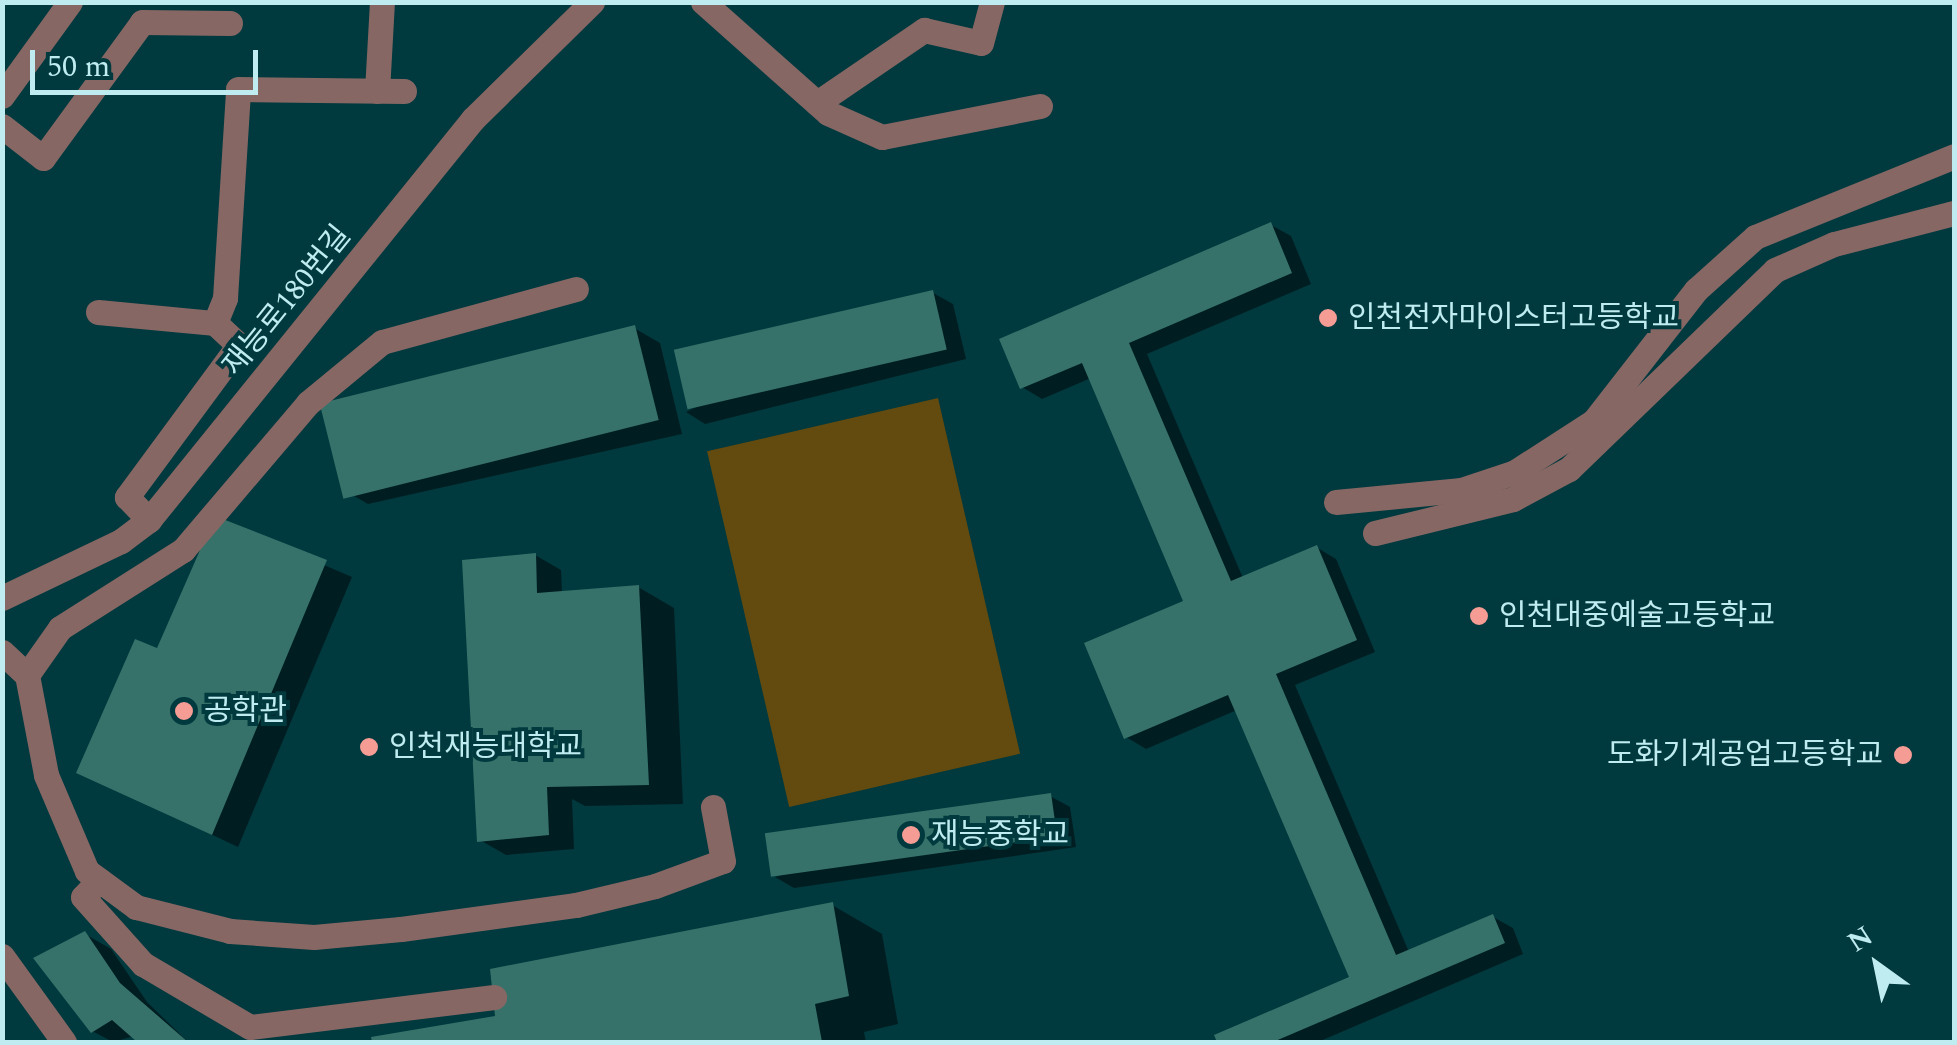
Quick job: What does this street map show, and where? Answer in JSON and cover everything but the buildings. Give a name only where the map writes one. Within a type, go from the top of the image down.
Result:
[{"type":"street","points":[[2,96],[70,2]]},
{"type":"street","points":[[376,91],[382,2]]},
{"type":"street","points":[[703,2],[817,103],[882,136],[1040,106]]},
{"type":"street","points":[[817,103],[924,30],[982,44],[992,2]]},
{"type":"street","name":"재능로180번길","points":[[2,598],[121,541],[149,520],[473,120],[590,3]]},
{"type":"street","points":[[2,126],[44,158],[142,22],[230,23]]},
{"type":"street","points":[[215,323],[224,298],[238,89],[404,91]]},
{"type":"street","points":[[1336,502],[1461,490],[1515,472],[1594,421],[1696,290],[1754,237],[1954,156]]},
{"type":"street","points":[[1374,534],[1513,499],[1555,476],[1613,431],[1718,319],[1776,270],[1834,244],[1954,212]]},
{"type":"street","points":[[27,675],[60,628],[183,550],[308,402],[382,342],[576,289]]},
{"type":"street","points":[[98,312],[215,323],[239,345],[128,497],[149,520]]},
{"type":"street","points":[[2,652],[27,675],[46,775],[87,870],[136,907],[230,931],[314,937],[576,905],[723,862],[714,808]]},
{"type":"street","points":[[99,880],[82,897],[143,964],[250,1028],[335,1022],[494,997]]},
{"type":"street","points":[[2,956],[64,1042]]},
{"type":"shaded area","points":[[938,398],[1020,754],[789,807],[707,451]]},
{"type":"place","name":"인천전자마이스터고등학교","points":[[1328,318]]},
{"type":"place","name":"인천대중예술고등학교","points":[[1479,616]]},
{"type":"place","name":"공학관","points":[[184,711]]},
{"type":"place","name":"인천재능대학교","points":[[369,747]]},
{"type":"place","name":"도화기계공업고등학교","points":[[1903,755]]},
{"type":"place","name":"재능중학교","points":[[911,835]]}]
